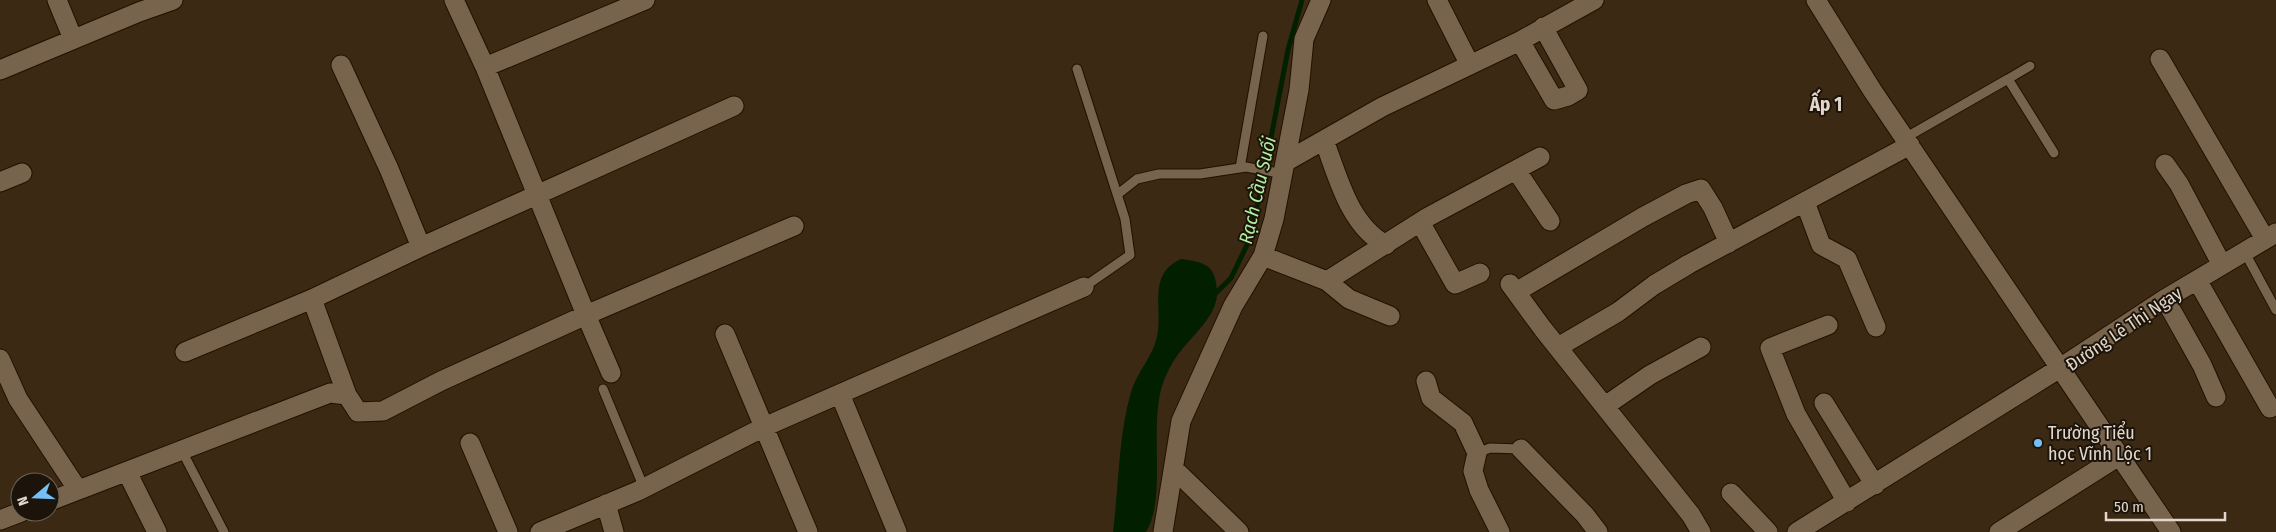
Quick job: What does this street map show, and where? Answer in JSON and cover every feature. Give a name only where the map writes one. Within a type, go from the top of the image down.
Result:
[{"type":"street","points":[[57,0],[73,39]]},
{"type":"street","points":[[0,70],[173,0]]},
{"type":"street","points":[[454,0],[485,67],[586,315],[607,381]]},
{"type":"street","points":[[485,67],[645,0]]},
{"type":"street","points":[[1163,532],[1181,421],[1233,306],[1262,256],[1274,219],[1281,169],[1299,90],[1304,39],[1321,0]]},
{"type":"street","points":[[1437,0],[1470,65]]},
{"type":"street","points":[[1281,169],[1324,140],[1382,107],[1520,41],[1594,0]]},
{"type":"street","points":[[1797,532],[2060,368],[1907,142],[1816,0]]},
{"type":"street","points":[[1520,41],[1554,100],[1568,96],[1578,90],[1543,27]]},
{"type":"street","points":[[2160,59],[2271,236]]},
{"type":"street","points":[[341,65],[389,170],[421,247]]},
{"type":"street","points":[[185,352],[312,299],[421,247],[734,106]]},
{"type":"street","points":[[1324,140],[1357,218],[1366,230],[1386,245]]},
{"type":"street","points":[[1558,347],[1618,312],[1654,285],[1805,202],[1907,142]]},
{"type":"street","points":[[1327,281],[1420,222],[1540,157]]},
{"type":"street","points":[[2165,164],[2179,184],[2222,265]]},
{"type":"street","points":[[1516,170],[1550,221]]},
{"type":"street","points":[[0,182],[22,173]]},
{"type":"street","points":[[1702,532],[1691,515],[1513,288],[1686,194],[1701,190],[1713,208],[1729,243]]},
{"type":"street","points":[[1805,202],[1821,244],[1847,259],[1876,327]]},
{"type":"street","points":[[1420,222],[1455,284],[1480,273]]},
{"type":"street","points":[[312,299],[348,395],[358,412],[384,411],[441,381],[586,315],[794,226]]},
{"type":"street","name":"Đường Lê Thị Ngay","points":[[2171,532],[2060,368],[2165,299],[2271,236]]},
{"type":"street","points":[[1262,256],[1327,281],[1349,299],[1390,316]]},
{"type":"street","points":[[2197,280],[2270,408]]},
{"type":"street","points":[[540,532],[644,488],[764,426],[1084,287]]},
{"type":"street","points":[[2165,299],[2202,365],[2216,397]]},
{"type":"street","points":[[1828,325],[1770,348],[1796,414],[1847,502]]},
{"type":"street","points":[[725,334],[808,532]]},
{"type":"street","points":[[1605,406],[1650,376],[1701,347]]},
{"type":"street","points":[[0,358],[18,399],[78,490]]},
{"type":"street","points":[[1426,381],[1431,398],[1463,423],[1478,453],[1473,471],[1478,490],[1500,532]]},
{"type":"street","points":[[60,497],[330,392],[348,395]]},
{"type":"street","points":[[840,394],[897,532]]},
{"type":"street","points":[[1824,403],[1875,485]]},
{"type":"street","points":[[470,443],[508,532]]},
{"type":"street","points":[[1520,449],[1585,515],[1598,532]]},
{"type":"street","points":[[1999,532],[2119,456]]},
{"type":"street","points":[[1174,468],[1239,532]]},
{"type":"street","points":[[127,472],[157,532]]},
{"type":"street","points":[[1731,493],[1768,532]]},
{"type":"street","points":[[606,504],[614,532]]},
{"type":"lane","points":[[1243,168],[1263,36]]},
{"type":"lane","points":[[1907,142],[2030,66]]},
{"type":"lane","points":[[1077,69],[1118,194],[1125,219],[1130,255],[1084,287]]},
{"type":"lane","points":[[2008,79],[2054,153]]},
{"type":"lane","points":[[1118,194],[1144,177],[1200,174],[1243,168],[1281,169]]},
{"type":"lane","points":[[2244,252],[2276,310]]},
{"type":"lane","points":[[607,381],[644,488]]},
{"type":"lane","points":[[1478,453],[1490,448],[1520,449]]},
{"type":"lane","points":[[182,451],[224,532]]},
{"type":"shaded area","points":[[1181,259],[1208,266],[1216,283],[1216,301],[1209,317],[1174,360],[1162,386],[1158,403],[1157,422],[1156,501],[1146,532],[1113,532],[1121,444],[1131,392],[1155,345],[1160,283],[1170,265]]},
{"type":"waterway","name":"Rạch Cầu Suối","points":[[1212,297],[1231,278],[1247,245],[1260,194],[1288,50],[1302,0]]},
{"type":"place","name":"Trường Tiểu học Vĩnh Lộc 1","points":[[2038,443]]},
{"type":"district","name":"Ấp 1","points":[[1826,104]]}]
